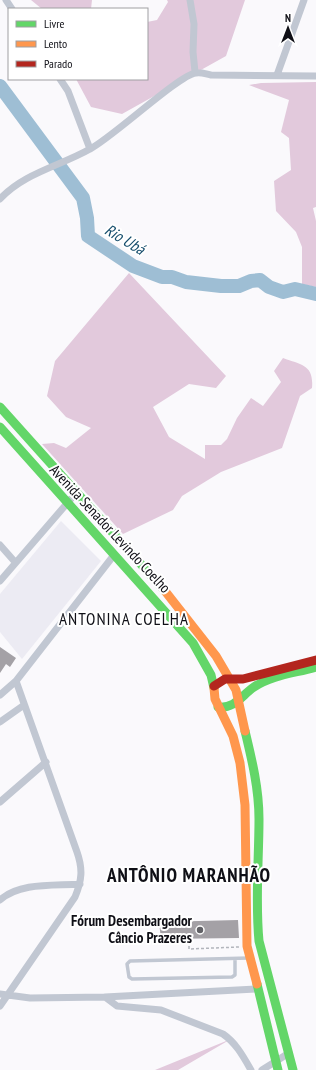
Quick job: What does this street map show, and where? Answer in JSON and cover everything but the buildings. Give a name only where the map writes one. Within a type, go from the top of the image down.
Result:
[{"type":"street","points":[[190,0],[194,24],[193,52],[195,72]]},
{"type":"street","points":[[277,75],[304,0]]},
{"type":"street","points":[[0,199],[24,180],[48,167],[90,149],[174,85],[195,72],[211,75],[316,76]]},
{"type":"street","points":[[61,80],[68,91],[90,149]]},
{"type":"street","points":[[0,407],[175,602],[200,633],[231,679],[240,699],[257,785],[259,818],[257,920],[260,941],[293,1070]]},
{"type":"street","name":"Avenida Senador Levindo Coelho","points":[[0,427],[67,504],[164,609],[192,643],[211,674],[214,686],[214,696],[233,736],[243,781],[245,805],[245,898],[247,946],[276,1066]]},
{"type":"street","points":[[0,580],[76,493]]},
{"type":"street","points":[[0,545],[15,562]]},
{"type":"street","points":[[0,695],[16,681],[114,555]]},
{"type":"street","points":[[214,686],[222,680],[243,679],[258,676],[316,660]]},
{"type":"street","points":[[218,707],[228,707],[258,684],[316,667]]},
{"type":"street","points":[[1,1003],[9,994],[75,897],[80,884],[81,864],[16,681]]},
{"type":"street","points":[[0,721],[24,705]]},
{"type":"street","points":[[0,802],[3,797],[46,762]]},
{"type":"street","points":[[0,900],[6,895],[25,888],[80,884]]},
{"type":"street","points":[[0,994],[23,997],[105,997],[256,988]]},
{"type":"street","points":[[1,1003],[23,997]]},
{"type":"street","points":[[105,997],[117,1006],[160,1010],[223,1034],[231,1039],[251,1070]]},
{"type":"street","points":[[262,1070],[276,1066],[289,1053]]},
{"type":"lane","points":[[235,959],[234,975],[232,977],[132,979],[129,977],[128,964],[130,961],[249,958]]},
{"type":"path","points":[[189,941],[189,949],[247,946]]},
{"type":"shaded area","points":[[31,0],[92,0],[91,8],[41,8]]},
{"type":"shaded area","points":[[167,0],[245,0],[226,56],[122,114],[91,107],[77,80],[148,80],[148,22],[157,20],[168,2]]},
{"type":"shaded area","points":[[316,82],[316,207],[313,208],[316,221],[316,287],[302,284],[302,247],[296,232],[276,211],[274,181],[291,170],[289,138],[281,132],[289,100],[249,85],[261,83]]},
{"type":"shaded area","points":[[129,273],[226,376],[216,388],[189,384],[153,407],[169,437],[205,459],[205,445],[221,445],[227,439],[237,418],[251,398],[263,406],[281,382],[274,371],[283,358],[309,370],[312,380],[312,388],[300,396],[282,448],[221,472],[182,496],[173,510],[123,534],[42,444],[54,443],[66,448],[91,428],[66,417],[47,396],[55,361]]},
{"type":"shaded area","points":[[61,521],[101,561],[22,659],[0,632],[0,594]]},
{"type":"shaded area","points":[[231,1039],[178,1070],[155,1070]]},
{"type":"waterway","name":"Rio Ubá","points":[[0,86],[83,198],[87,218],[88,236],[133,266],[162,277],[172,277],[186,282],[221,286],[239,286],[251,281],[260,280],[269,287],[283,292],[295,289],[316,294]]},
{"type":"traffic: fast","points":[[0,407],[165,591]]},
{"type":"traffic: fast","points":[[0,427],[193,643],[211,675],[214,688]]},
{"type":"traffic: fast","points":[[218,707],[234,704],[254,687],[268,680],[316,667]]},
{"type":"traffic: fast","points":[[245,731],[255,775],[259,808],[257,895],[259,941],[293,1070]]},
{"type":"traffic: fast","points":[[257,984],[278,1070]]},
{"type":"traffic: slow","points":[[165,591],[216,656],[236,690],[245,731]]},
{"type":"traffic: slow","points":[[214,688],[215,699],[233,736],[240,763],[245,805],[247,946],[257,984]]},
{"type":"traffic: jam","points":[[214,686],[225,679],[243,679],[316,660]]},
{"type":"place","name":"Fórum Desembargador Câncio Prazeres","points":[[200,930]]},
{"type":"district","name":"ANTONINA COELHA","points":[[124,619]]},
{"type":"district","name":"ANTÔNIO MARANHÃO","points":[[189,875]]}]
